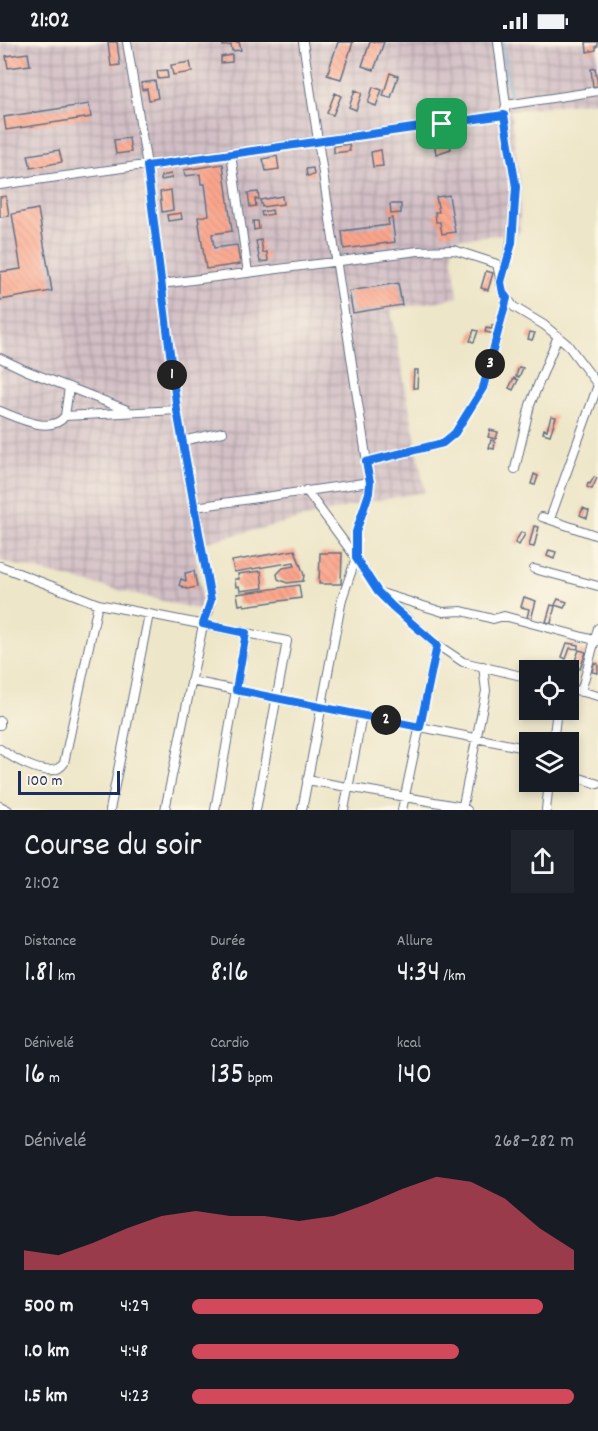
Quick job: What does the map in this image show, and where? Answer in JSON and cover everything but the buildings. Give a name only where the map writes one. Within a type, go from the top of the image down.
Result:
[{"type":"street","points":[[127,42],[147,166],[177,410],[211,600],[203,624],[165,810]]},
{"type":"street","points":[[302,810],[342,599],[356,558],[356,532],[369,493],[370,482],[303,42]]},
{"type":"street","points":[[498,42],[506,105],[504,115],[516,187],[512,243],[501,282]]},
{"type":"street","points":[[506,105],[598,91]]},
{"type":"street","points":[[0,185],[504,115]]},
{"type":"street","points":[[231,154],[248,273]]},
{"type":"street","points":[[161,284],[418,251],[454,250],[497,264],[503,293],[514,307],[544,325],[567,344],[598,385],[546,518],[598,536]]},
{"type":"street","points":[[366,462],[443,443],[455,433],[483,388],[507,298]]},
{"type":"street","points":[[515,469],[530,405],[558,336]]},
{"type":"street","points":[[0,358],[131,411]]},
{"type":"street","points":[[0,411],[38,424],[53,425],[61,422],[65,416],[69,387]]},
{"type":"street","points":[[65,416],[177,410]]},
{"type":"street","points":[[182,441],[224,432]]},
{"type":"street","points":[[195,507],[370,482]]},
{"type":"street","points":[[306,490],[378,592],[393,607],[437,645],[463,662],[519,675]]},
{"type":"street","points":[[0,566],[98,604],[287,641],[256,810]]},
{"type":"street","points":[[534,569],[598,586]]},
{"type":"street","points":[[378,592],[443,612],[462,611],[493,619],[504,616],[596,640]]},
{"type":"street","points":[[0,749],[22,764],[55,771],[61,768],[64,763],[98,604]]},
{"type":"street","points":[[110,810],[150,614]]},
{"type":"street","points":[[598,628],[581,692],[598,696]]},
{"type":"street","points":[[215,810],[246,633]]},
{"type":"street","points":[[402,810],[437,645]]},
{"type":"street","points":[[307,780],[405,796],[464,809],[486,690],[483,666]]},
{"type":"street","points":[[191,681],[519,747]]},
{"type":"street","points":[[344,810],[362,715]]},
{"type":"street","points":[[579,778],[598,784]]},
{"type":"street","points":[[546,810],[548,792]]},
{"type":"street","points":[[0,806],[8,810]]},
{"type":"shaded area","points":[[0,42],[598,42],[598,101],[510,110],[520,181],[520,233],[450,239],[458,297],[391,310],[425,492],[369,502],[194,545],[204,611],[0,561]]},
{"type":"waterway","points":[[503,42],[510,99]]},
{"type":"route","points":[[504,115],[516,187],[512,243],[501,282],[503,293],[507,298],[483,388],[455,433],[443,443],[366,462],[370,482],[369,493],[356,532],[356,558],[378,592],[437,645],[420,727],[236,690],[246,633],[203,624],[211,600],[177,410],[147,166],[442,124],[504,115]]}]
